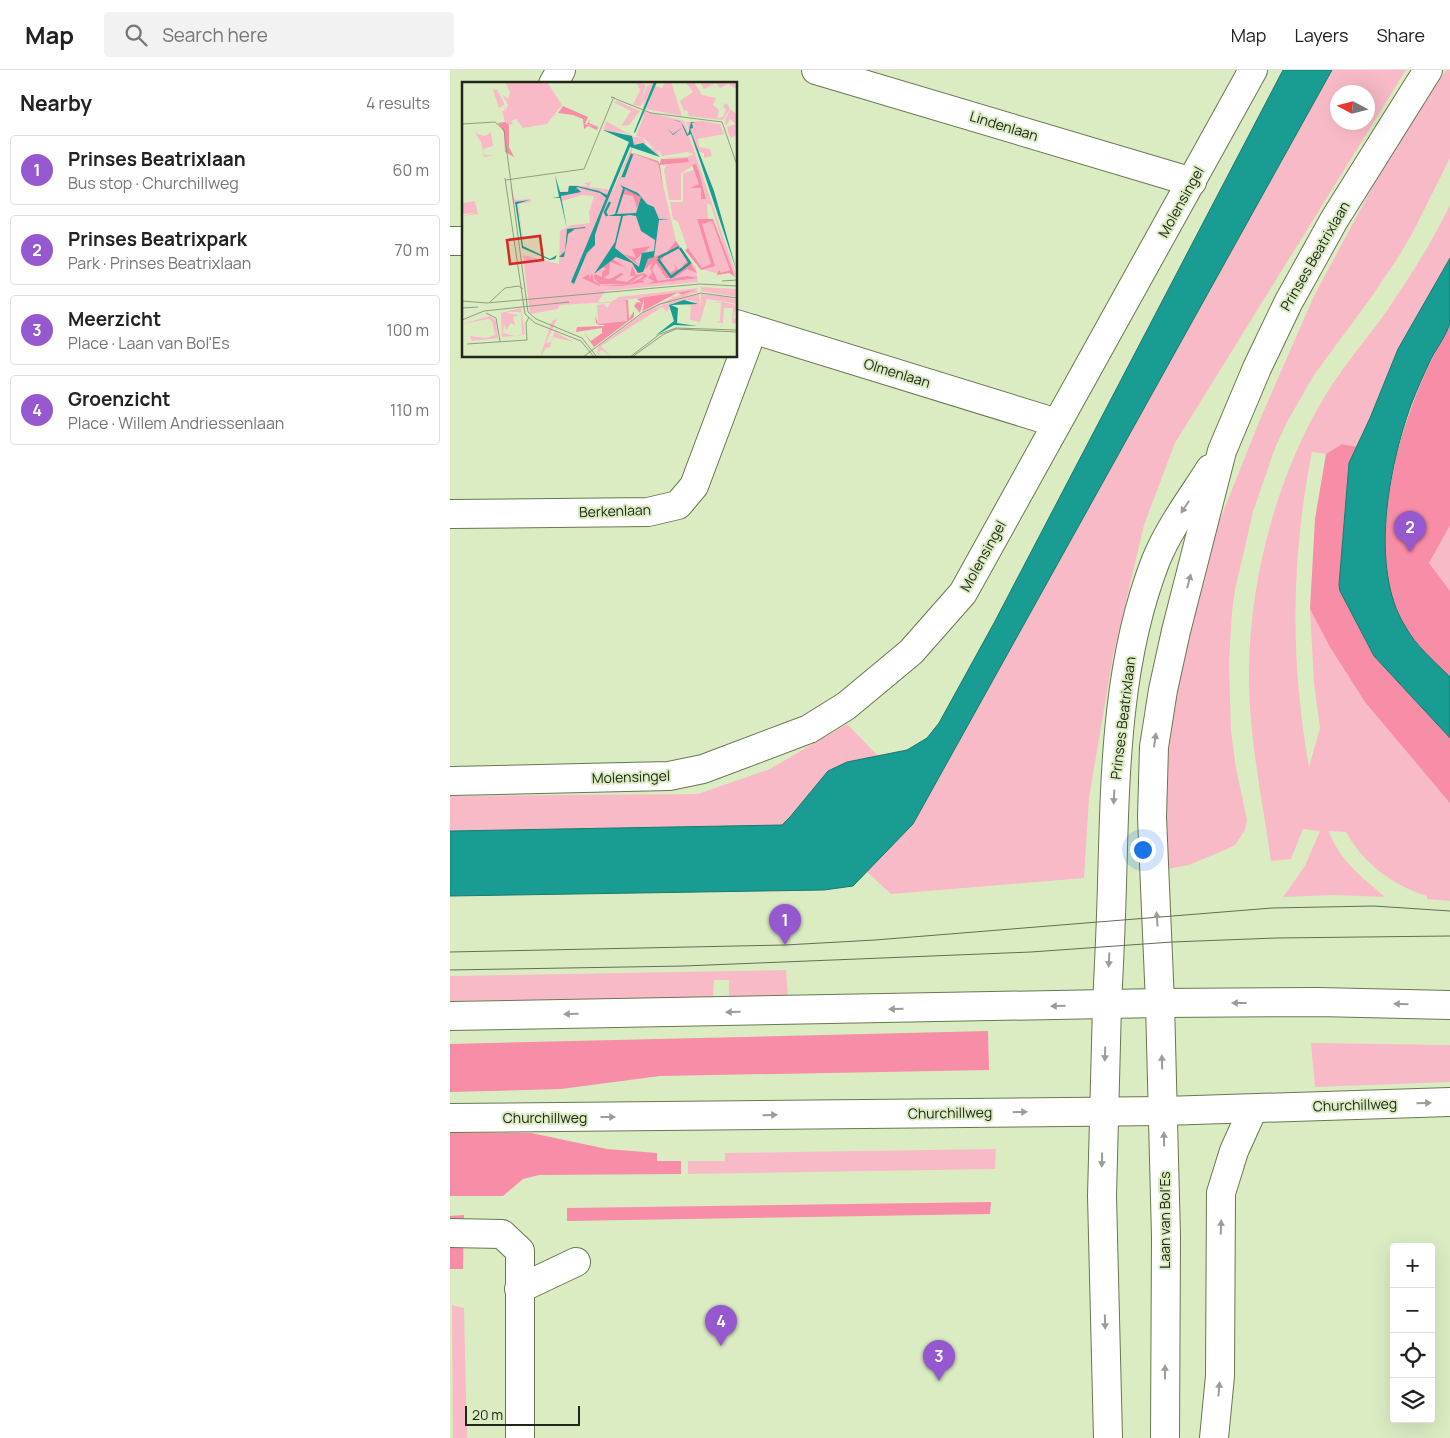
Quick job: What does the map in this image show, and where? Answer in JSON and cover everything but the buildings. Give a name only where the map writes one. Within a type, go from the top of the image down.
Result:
[{"type":"street","points":[[555,82],[561,70]]},
{"type":"street","name":"Lindenlaan","points":[[816,70],[1192,182]]},
{"type":"street","name":"Molensingel","points":[[450,781],[670,776],[703,770],[809,729],[846,706],[911,652],[963,593],[1253,70]]},
{"type":"street","name":"Prinses Beatrixlaan","points":[[1160,1003],[1152,817],[1154,747],[1163,690],[1176,631],[1222,452],[1257,368],[1288,303],[1334,220],[1428,70]]},
{"type":"street","name":"Olmenlaan","points":[[744,327],[1057,423]]},
{"type":"street","name":"Berkenlaan","points":[[738,346],[744,327]]},
{"type":"street","name":"Berkenlaan","points":[[450,514],[648,512],[678,505],[694,486],[734,358]]},
{"type":"street","name":"Prinses Beatrixlaan","points":[[1107,1005],[1115,769],[1124,692],[1134,635],[1149,580],[1157,559],[1179,518],[1222,452]]},
{"type":"street","points":[[450,1016],[1160,1003],[1318,1002],[1450,1005]]},
{"type":"street","name":"Laan van Bol'Es","points":[[1160,1003],[1166,1237],[1164,1438]]},
{"type":"street","points":[[1107,1005],[1102,1196],[1108,1438]]},
{"type":"street","name":"Churchillweg","points":[[450,1118],[1164,1111],[1450,1102]]},
{"type":"street","points":[[1214,1438],[1220,1376],[1222,1193],[1234,1150],[1253,1109]]},
{"type":"street","points":[[450,1233],[502,1234],[520,1251],[520,1438]]},
{"type":"street","points":[[520,1289],[576,1262]]},
{"type":"shaded area","points":[[1332,70],[1406,70],[1375,120],[1375,85],[1330,85],[1330,130],[1369,130],[1175,443],[1144,525],[1113,656],[1089,798],[1084,878],[891,894],[866,871],[913,824]]},
{"type":"shaded area","points":[[1446,70],[1450,70],[1450,158],[1399,256],[1314,375],[1287,422],[1275,448],[1253,512],[1235,590],[1229,663],[1231,731],[1236,768],[1247,820],[1245,830],[1235,845],[1227,849],[1189,865],[1162,870],[1163,757],[1190,612],[1219,522],[1261,417],[1314,296],[1381,171]]},
{"type":"shaded area","points":[[1450,205],[1450,258],[1398,349],[1358,447],[1342,444],[1326,454],[1312,452],[1300,531],[1297,570],[1296,648],[1298,687],[1309,767],[1320,728],[1314,683],[1310,609],[1339,661],[1450,276],[1450,901],[1427,899],[1427,896],[1402,886],[1370,863],[1361,854],[1346,832],[1329,831],[1338,850],[1345,859],[1385,897],[1335,895],[1283,897],[1305,866],[1320,831],[1303,829],[1291,859],[1271,861],[1253,741],[1249,693],[1250,636],[1254,602],[1268,534],[1289,469],[1325,395],[1404,286]]},
{"type":"shaded area","points":[[1450,324],[1450,525],[1429,563],[1450,591],[1450,677],[1417,642],[1397,613],[1388,584],[1386,530],[1388,502],[1393,475],[1406,423],[1425,374]]},
{"type":"shaded area","points":[[1342,444],[1358,447],[1349,463],[1340,591],[1374,656],[1450,738],[1450,803],[1365,702],[1330,647],[1310,609],[1315,519],[1326,454]]},
{"type":"shaded area","points":[[847,724],[879,757],[828,771],[782,825],[450,831],[450,796],[698,794],[770,769]]},
{"type":"shaded area","points":[[786,970],[788,997],[729,997],[729,980],[714,980],[713,998],[450,1001],[450,976]]},
{"type":"shaded area","points":[[988,1031],[989,1070],[660,1076],[561,1089],[450,1092],[450,1044]]},
{"type":"shaded area","points":[[1311,1043],[1450,1045],[1450,1082],[1315,1087]]},
{"type":"shaded area","points":[[450,1133],[531,1133],[607,1149],[657,1153],[657,1161],[681,1161],[681,1174],[539,1175],[523,1179],[503,1196],[450,1196]]},
{"type":"shaded area","points":[[996,1149],[995,1169],[688,1174],[688,1161],[725,1161],[725,1153]]},
{"type":"shaded area","points":[[991,1202],[990,1214],[567,1221],[567,1208]]},
{"type":"shaded area","points":[[464,1215],[463,1269],[450,1269],[450,1216]]},
{"type":"shaded area","points":[[452,1305],[464,1308],[467,1438],[453,1438]]},
{"type":"water","points":[[1283,70],[1332,70],[913,824],[853,886],[824,890],[450,896],[450,831],[782,825],[828,771],[847,762],[907,750],[927,738],[939,723],[994,623]]},
{"type":"water","points":[[1450,258],[1450,322],[1431,359],[1411,405],[1403,430],[1390,486],[1385,547],[1388,576],[1394,602],[1405,626],[1420,647],[1450,677],[1450,738],[1374,656],[1340,591],[1339,585],[1349,463],[1370,418],[1398,349]]},
{"type":"tram line","points":[[450,952],[785,945],[875,940],[1272,908],[1374,906],[1450,911]]},
{"type":"tram line","points":[[450,970],[684,966],[1031,952],[1172,942],[1276,938],[1450,936]]},
{"type":"place","name":"Prinses Beatrixpark","points":[[1410,552]]},
{"type":"place","name":"Prinses Beatrixlaan","points":[[785,945]]},
{"type":"place","name":"Groenzicht","points":[[721,1346]]},
{"type":"place","name":"Meerzicht","points":[[939,1381]]}]
